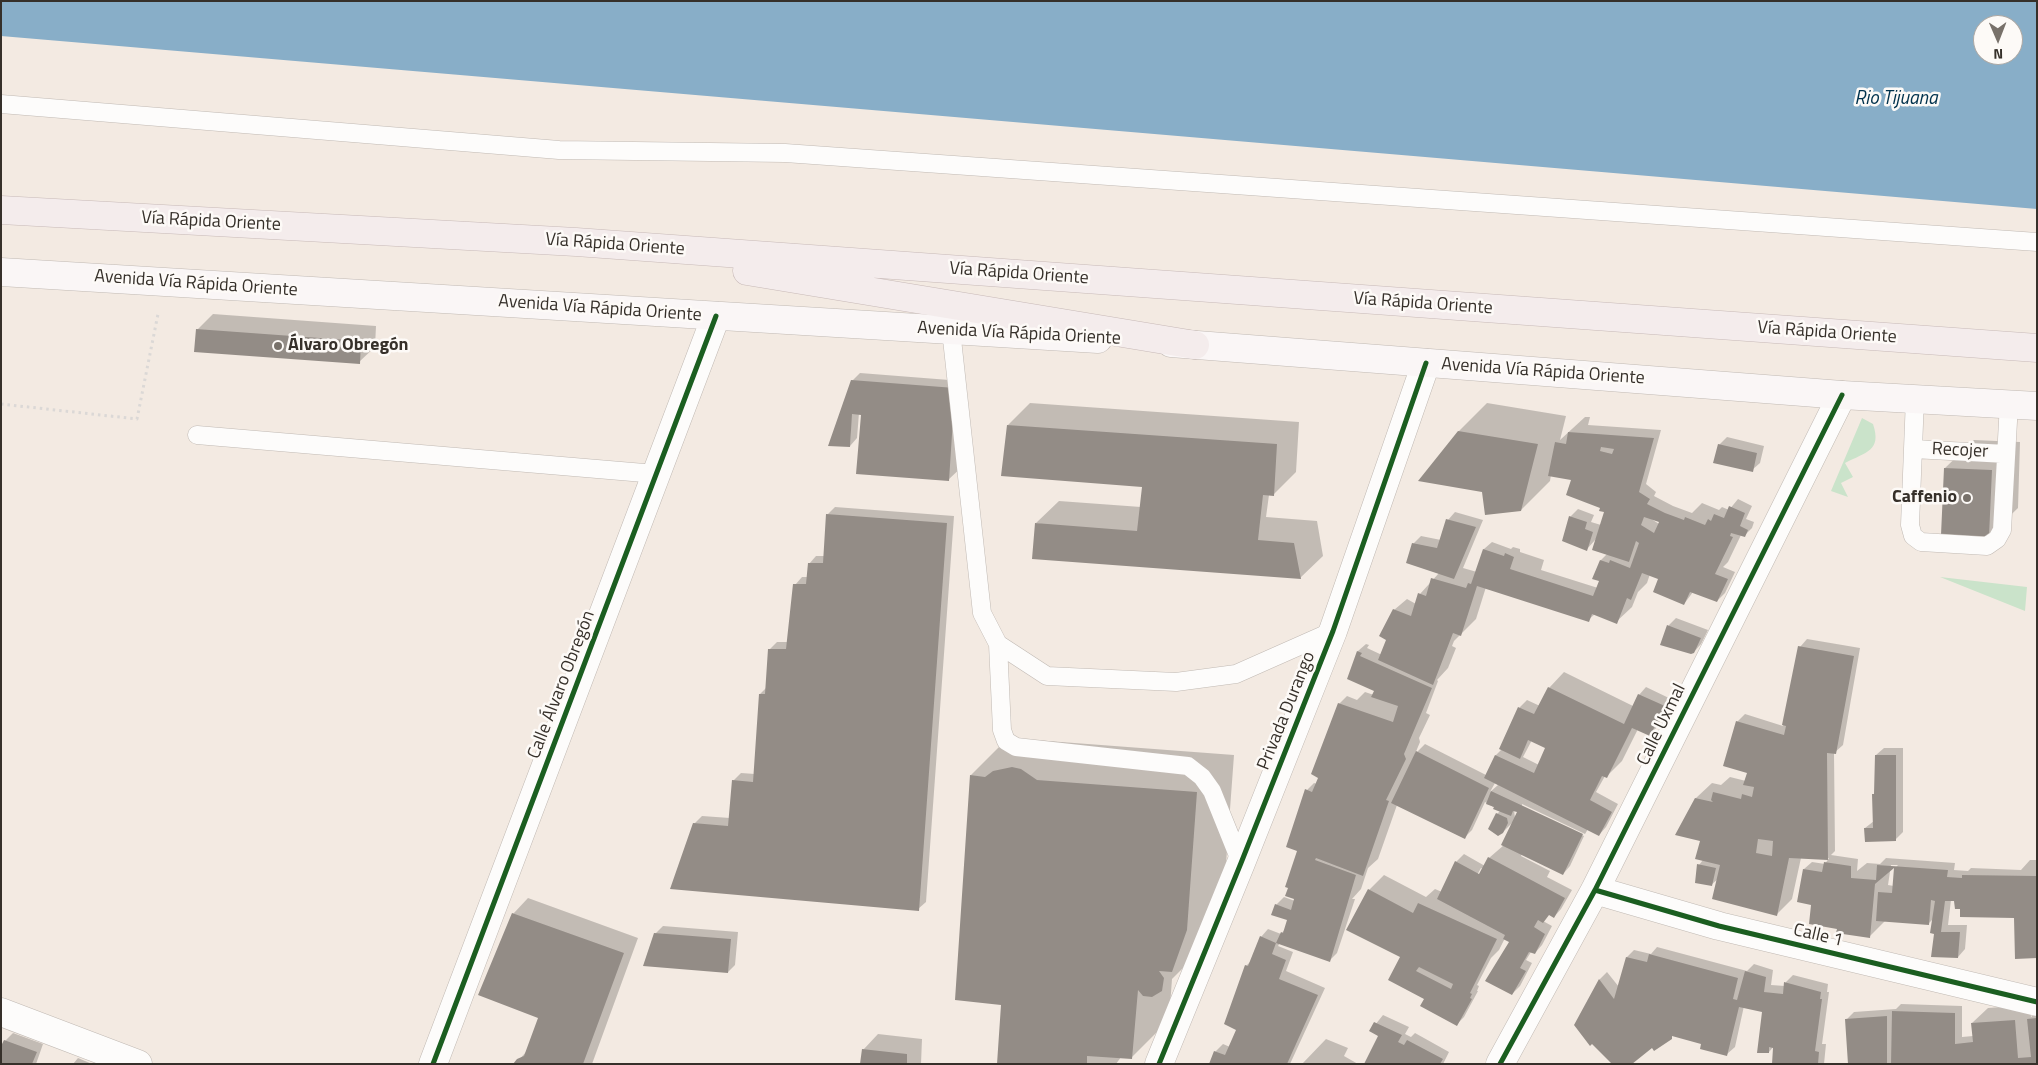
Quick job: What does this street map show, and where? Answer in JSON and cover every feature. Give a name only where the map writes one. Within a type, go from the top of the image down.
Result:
[{"type":"highway","name":"Vía Rápida Oriente","points":[[1,210],[576,242],[2037,348]]},
{"type":"highway","points":[[576,242],[1196,345]]},
{"type":"main road","name":"Avenida Vía Rápida Oriente","points":[[1,272],[1196,345],[1842,395],[2037,406]]},
{"type":"street","name":"Calle Álvaro Obregón","points":[[433,1064],[716,316]]},
{"type":"street","name":"Privada Durango","points":[[1159,1064],[1333,631],[1426,363]]},
{"type":"street","name":"Calle Uxmal","points":[[1500,1064],[1595,890],[1842,395]]},
{"type":"street","name":"Calle 1","points":[[1595,890],[1719,926],[2037,1002]]},
{"type":"street","points":[[1,1012],[138,1064]]},
{"type":"lane","points":[[1,104],[559,150],[785,153],[2037,242]]},
{"type":"lane","points":[[951,330],[982,613],[998,644],[1002,730],[1006,741],[1016,747],[1188,766],[1202,777],[1212,791],[1241,863]]},
{"type":"lane","points":[[1915,398],[1910,525],[1913,536],[1921,542],[1988,546],[1997,539],[2002,530],[2009,404]]},
{"type":"lane","points":[[197,435],[656,474]]},
{"type":"lane","name":"Recojer","points":[[1913,449],[2006,454]]},
{"type":"lane","points":[[998,644],[1047,676],[1176,682],[1236,674],[1333,631]]},
{"type":"path","points":[[1,404],[137,420],[165,282]]},
{"type":"green space","points":[[1862,418],[1873,424],[1875,440],[1870,450],[1845,463],[1853,477],[1841,483],[1848,497],[1831,491]]},
{"type":"green space","points":[[1940,577],[2027,587],[2025,611]]},
{"type":"water","name":"Rio Tijuana","points":[[1,1],[2037,1],[2037,209],[1,36]]},
{"type":"building","name":"Álvaro Obregón","points":[[196,329],[361,341],[360,364],[194,352]]},
{"type":"building","points":[[851,380],[955,388],[949,481],[856,474],[861,415],[852,414],[850,447],[828,446]]},
{"type":"building","points":[[1007,425],[1277,444],[1274,496],[1263,495],[1258,540],[1294,543],[1301,579],[1032,559],[1035,523],[1137,531],[1142,487],[1001,476]]},
{"type":"building","points":[[1458,431],[1538,444],[1521,511],[1485,515],[1482,492],[1418,481]]},
{"type":"building","points":[[1568,432],[1654,438],[1639,492],[1650,499],[1647,504],[1684,520],[1685,517],[1705,525],[1708,519],[1711,521],[1714,514],[1724,518],[1729,506],[1745,513],[1740,526],[1748,530],[1745,537],[1731,533],[1730,536],[1733,537],[1715,574],[1728,579],[1717,602],[1690,592],[1684,605],[1653,592],[1658,579],[1642,573],[1631,600],[1627,598],[1617,624],[1592,614],[1589,622],[1477,586],[1461,636],[1453,633],[1433,685],[1378,660],[1386,640],[1379,636],[1393,609],[1411,616],[1418,593],[1426,596],[1431,578],[1466,588],[1468,583],[1471,584],[1483,549],[1504,556],[1505,553],[1514,557],[1510,569],[1593,596],[1599,581],[1592,579],[1600,560],[1609,563],[1610,560],[1630,568],[1639,543],[1636,541],[1629,562],[1592,550],[1604,512],[1599,511],[1600,508],[1566,495],[1571,480],[1548,476],[1555,442],[1566,444]],"holes":[[[1601,447],[1614,449],[1612,454],[1600,451]],[[1644,517],[1659,522],[1654,533],[1641,525]]]},
{"type":"building","points":[[1718,444],[1757,453],[1753,472],[1713,463]]},
{"type":"building","name":"Caffenio","points":[[1944,468],[1992,470],[1989,537],[1941,535]]},
{"type":"building","points":[[826,514],[947,523],[919,911],[670,889],[693,823],[728,826],[732,780],[753,782],[759,694],[765,694],[768,649],[786,649],[793,584],[806,584],[808,563],[823,563]]},
{"type":"building","points":[[1569,516],[1587,522],[1585,529],[1593,532],[1587,551],[1562,541]]},
{"type":"building","points":[[1446,519],[1476,527],[1454,579],[1406,563],[1412,543],[1437,548]]},
{"type":"building","points":[[1667,625],[1701,638],[1694,653],[1691,654],[1660,645]]},
{"type":"building","points":[[1798,646],[1854,656],[1836,754],[1827,753],[1828,860],[1789,858],[1777,916],[1712,899],[1720,865],[1695,859],[1700,841],[1675,835],[1695,798],[1713,802],[1711,800],[1713,792],[1741,799],[1742,794],[1752,797],[1754,787],[1743,785],[1747,773],[1723,766],[1736,721],[1784,735],[1786,726],[1782,725]],"holes":[[[1758,839],[1773,841],[1772,856],[1756,853]]]},
{"type":"building","points":[[1357,651],[1362,653],[1360,656],[1432,688],[1404,754],[1406,759],[1386,800],[1389,801],[1363,876],[1316,858],[1315,860],[1356,875],[1330,962],[1276,943],[1281,932],[1283,933],[1287,920],[1271,915],[1275,904],[1291,910],[1294,899],[1285,896],[1288,888],[1285,887],[1297,851],[1286,847],[1305,789],[1312,792],[1318,778],[1311,774],[1338,703],[1393,722],[1398,706],[1371,697],[1374,691],[1347,679]]},
{"type":"building","points":[[1548,687],[1624,724],[1638,694],[1665,706],[1650,736],[1632,728],[1607,778],[1602,776],[1590,800],[1612,812],[1599,836],[1484,778],[1495,755],[1534,773],[1545,748],[1528,740],[1520,759],[1499,749],[1518,707],[1534,714]]},
{"type":"building","points":[[1416,751],[1489,788],[1465,839],[1391,803]]},
{"type":"building","points":[[1875,755],[1896,755],[1896,841],[1865,842],[1864,828],[1873,828],[1872,794],[1874,794]]},
{"type":"building","points":[[1012,767],[1021,769],[1037,780],[1197,792],[1187,930],[1172,972],[1159,971],[1164,978],[1162,991],[1152,997],[1143,996],[1138,990],[1132,1059],[1087,1056],[1087,1064],[997,1064],[1001,1005],[955,1000],[970,775],[985,777],[993,771]]},
{"type":"building","points":[[1491,791],[1583,834],[1563,875],[1501,845],[1517,812],[1513,811],[1511,816],[1486,804]]},
{"type":"building","points":[[1496,813],[1507,818],[1508,823],[1503,833],[1498,836],[1488,829]]},
{"type":"building","points":[[1488,857],[1565,898],[1554,918],[1549,915],[1543,923],[1538,920],[1534,927],[1545,934],[1535,954],[1529,952],[1520,968],[1526,971],[1512,995],[1485,981],[1509,942],[1503,939],[1505,935],[1437,899],[1455,861],[1479,874]]},
{"type":"building","points":[[1824,862],[1851,866],[1851,878],[1876,880],[1877,865],[1948,870],[1947,877],[1962,878],[1962,875],[2037,876],[2037,958],[2015,959],[2014,918],[1960,917],[1960,909],[1955,909],[1954,901],[1945,901],[1941,932],[1960,932],[1958,958],[1931,957],[1934,934],[1930,933],[1935,901],[1931,900],[1929,925],[1876,921],[1878,892],[1892,893],[1894,868],[1875,884],[1870,938],[1836,933],[1837,929],[1809,924],[1811,905],[1797,902],[1803,869],[1822,872]]},
{"type":"building","points":[[1697,864],[1716,868],[1712,886],[1695,883]]},
{"type":"building","points":[[1368,889],[1413,913],[1418,903],[1497,939],[1470,993],[1472,994],[1470,998],[1472,999],[1457,1026],[1420,1006],[1424,999],[1388,980],[1400,957],[1346,930]],"holes":[[[1419,967],[1453,984],[1451,989],[1416,971]]]},
{"type":"building","points":[[512,913],[624,953],[583,1064],[513,1064],[517,1059],[524,1056],[538,1018],[478,995]]},
{"type":"building","points":[[654,933],[731,939],[728,973],[643,966]]},
{"type":"building","points":[[1260,936],[1276,943],[1272,954],[1286,960],[1279,979],[1318,995],[1287,1064],[1209,1064],[1214,1051],[1225,1055],[1236,1030],[1224,1024],[1245,965],[1248,966]]},
{"type":"building","points":[[1649,954],[1738,978],[1733,999],[1737,1000],[1745,971],[1766,977],[1764,992],[1783,994],[1784,982],[1821,992],[1820,999],[1822,999],[1815,1051],[1819,1052],[1818,1064],[1772,1064],[1773,1048],[1769,1047],[1769,1053],[1757,1053],[1762,1012],[1739,1007],[1727,1056],[1700,1049],[1701,1044],[1672,1036],[1672,1039],[1654,1051],[1652,1048],[1632,1064],[1612,1064],[1592,1044],[1590,1046],[1574,1025],[1599,979],[1614,999],[1626,957],[1647,962]]},
{"type":"building","points":[[1892,1011],[1955,1013],[1955,1044],[1973,1042],[1971,1023],[2015,1020],[2018,1058],[2031,1057],[2027,1019],[2037,1018],[2037,1064],[1891,1064]]},
{"type":"building","points":[[1887,1016],[1887,1064],[1848,1064],[1845,1019]]},
{"type":"building","points":[[1374,1022],[1402,1035],[1398,1042],[1404,1045],[1407,1040],[1443,1059],[1440,1064],[1364,1064],[1378,1036],[1369,1031]]},
{"type":"building","points":[[4,1040],[37,1052],[32,1064],[1,1064],[1,1046]]},
{"type":"building","points":[[862,1049],[907,1054],[907,1064],[860,1064]]},
{"type":"cycle path","points":[[433,1064],[716,316]]},
{"type":"cycle path","points":[[1159,1064],[1333,631],[1426,363]]},
{"type":"cycle path","points":[[1500,1064],[1595,890],[1842,395]]},
{"type":"cycle path","points":[[1595,890],[1719,926],[2037,1002]]},
{"type":"place","name":"Álvaro Obregón","points":[[278,346]]},
{"type":"place","name":"Caffenio","points":[[1967,498]]}]
